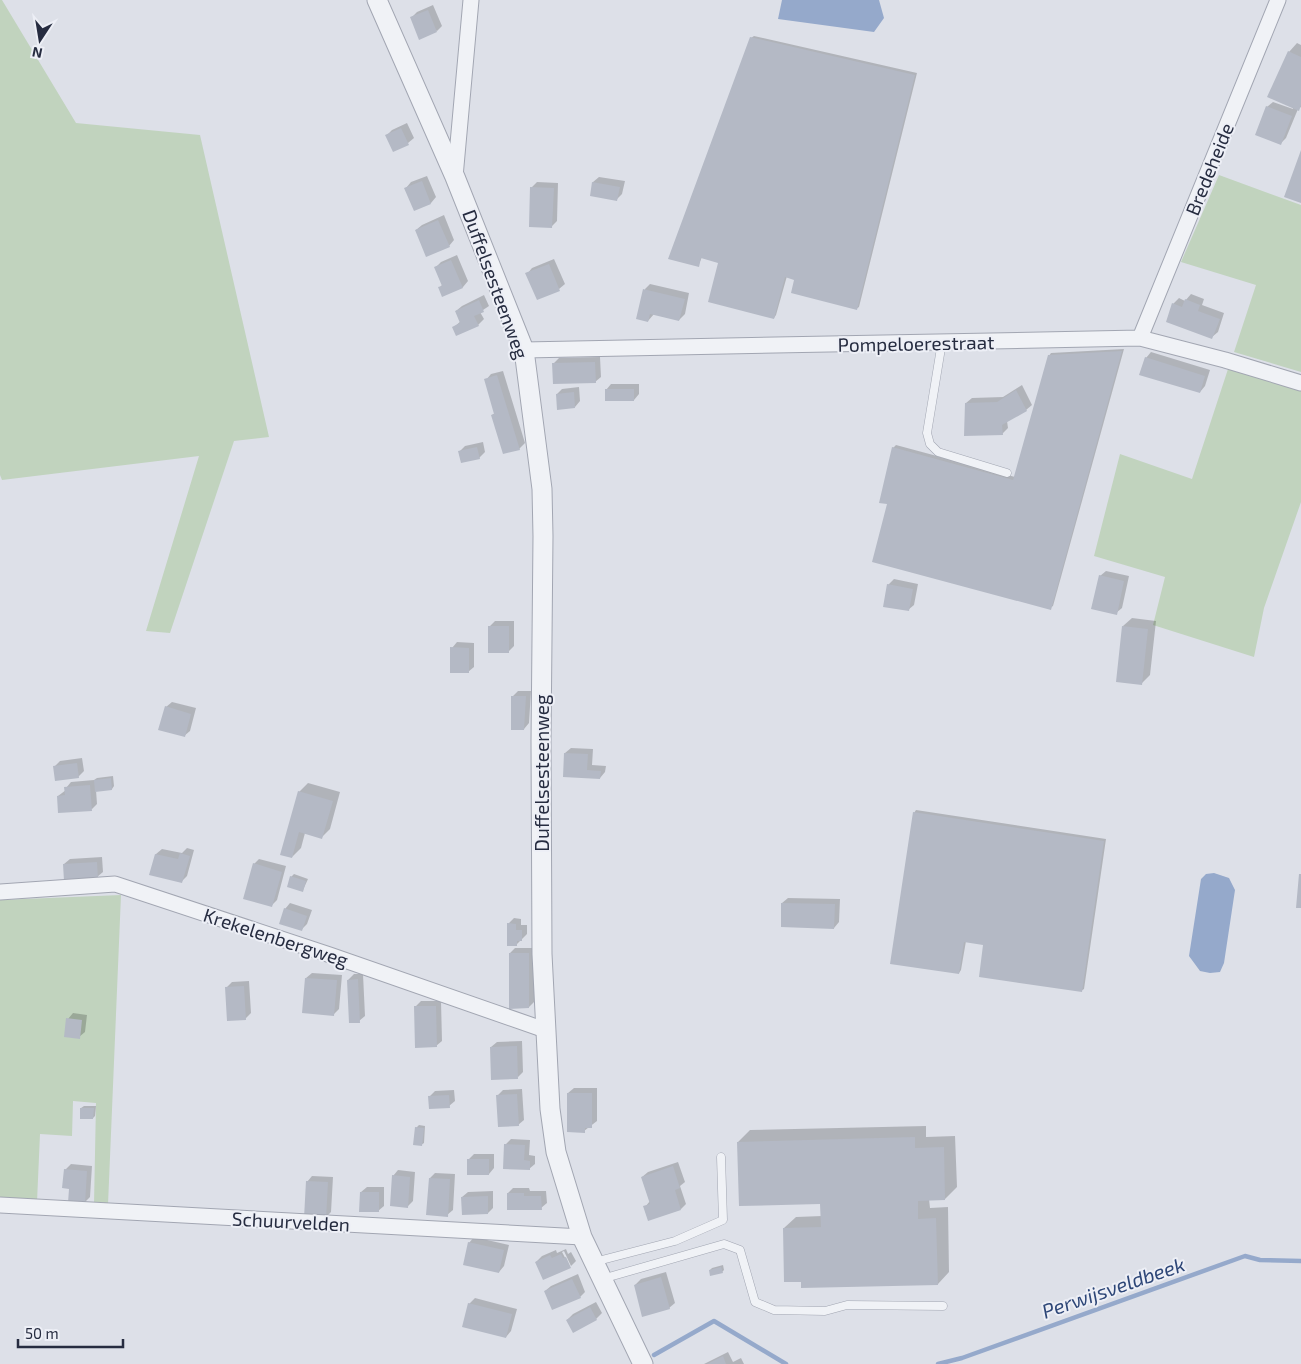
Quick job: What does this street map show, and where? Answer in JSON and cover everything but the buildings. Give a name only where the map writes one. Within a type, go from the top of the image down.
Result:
[{"type":"street","name":"Duffelsesteenweg","points":[[377,0],[455,177],[524,350],[542,489],[542,954],[550,1109],[556,1152],[582,1237],[643,1364]]},
{"type":"street","name":"Duffelsesteenweg","points":[[455,177],[471,0]]},
{"type":"street","name":"Bredeheide","points":[[1140,338],[1278,0]]},
{"type":"street","name":"Pompeloerestraat","points":[[524,350],[1140,338],[1301,383]]},
{"type":"street","name":"Krekelenbergweg","points":[[0,892],[115,884],[330,955],[545,1030]]},
{"type":"street","name":"Schuurvelden","points":[[0,1205],[582,1237]]},
{"type":"lane","points":[[942,342],[927,433],[930,444],[938,452],[1007,472]]},
{"type":"lane","points":[[594,1262],[675,1241],[723,1220],[721,1157]]},
{"type":"lane","points":[[602,1279],[724,1244],[740,1250],[755,1302],[774,1310],[824,1311],[847,1305],[943,1306]]},
{"type":"green space","points":[[0,0],[2,0],[76,123],[200,135],[269,437],[234,441],[170,633],[146,631],[199,456],[2,480],[0,475]]},
{"type":"green space","points":[[1219,175],[1301,205],[1301,372],[1234,352],[1256,285],[1181,262]]},
{"type":"green space","points":[[1229,366],[1301,389],[1301,502],[1264,608],[1254,657],[1153,625],[1165,577],[1094,556],[1120,454],[1192,479]]},
{"type":"green space","points":[[121,895],[108,1205],[94,1204],[96,1103],[73,1101],[72,1136],[40,1134],[37,1202],[0,1199],[0,900]]},
{"type":"water","points":[[782,0],[879,0],[884,18],[874,32],[778,19]]},
{"type":"water","points":[[1214,873],[1229,878],[1235,890],[1224,963],[1220,972],[1210,973],[1200,971],[1189,956],[1201,879],[1206,874]]},
{"type":"waterway","name":"Perwijsveldbeek","points":[[938,1364],[962,1358],[1245,1256],[1260,1260],[1301,1261]]},
{"type":"waterway","name":"Perwijsveldbeek","points":[[654,1355],[714,1321],[786,1364]]}]
